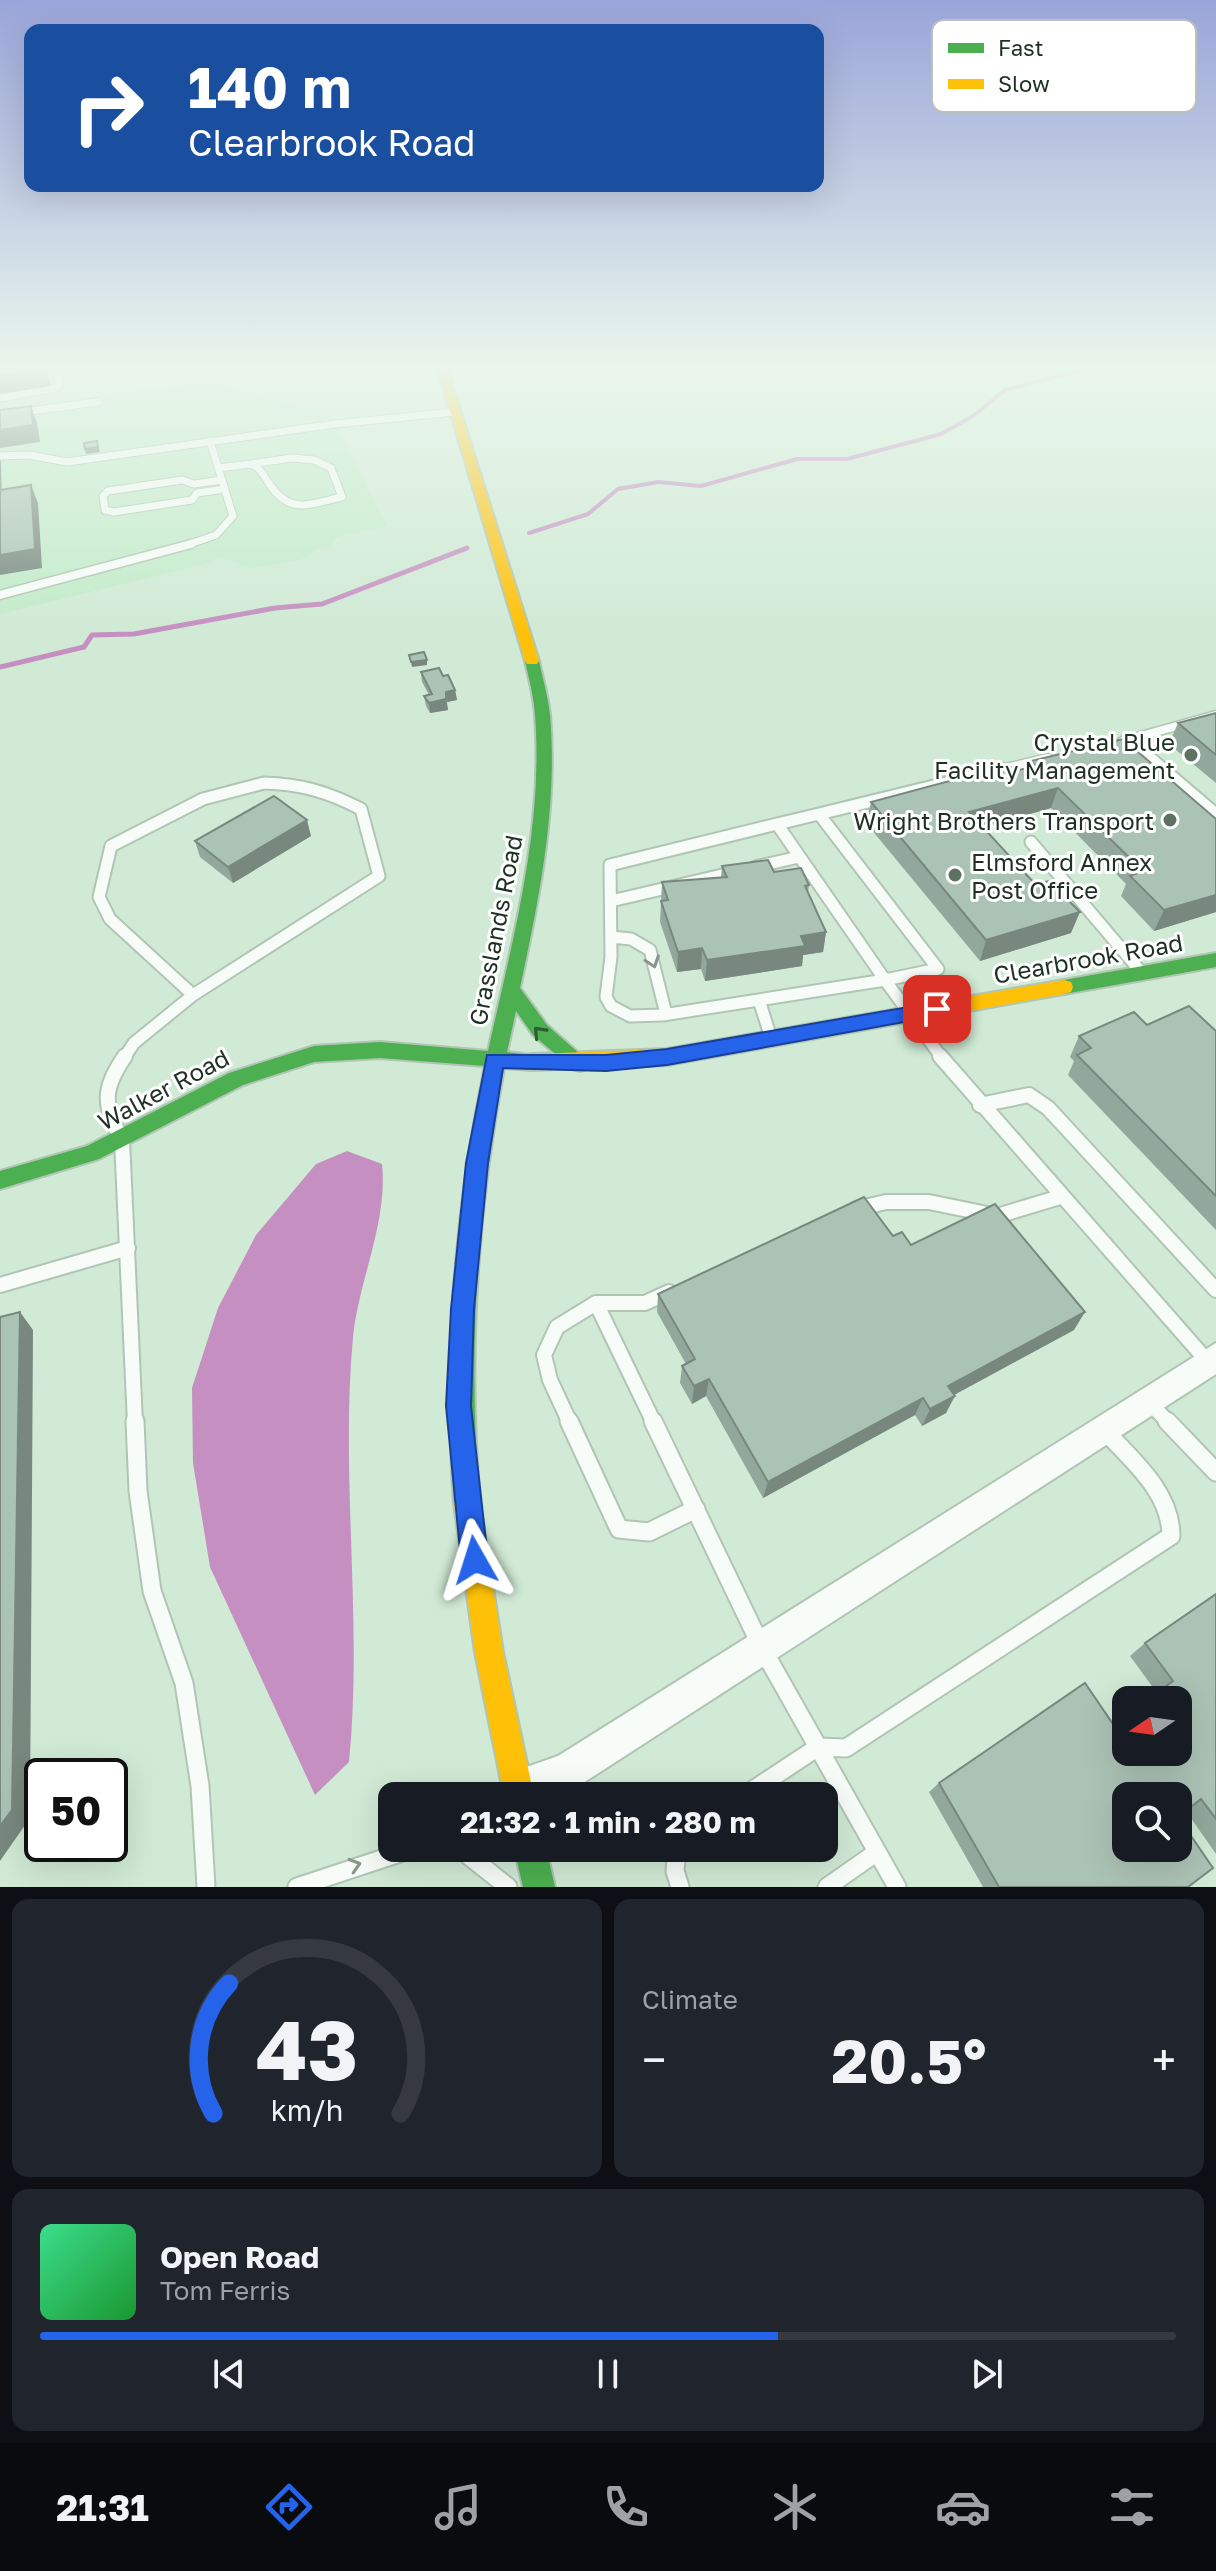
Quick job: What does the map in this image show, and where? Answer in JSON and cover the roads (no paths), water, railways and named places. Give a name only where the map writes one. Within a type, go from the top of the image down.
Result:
[{"type":"main road","name":"Grasslands Road","points":[[468,456],[536,674],[545,723],[544,782],[537,852],[494,1060],[477,1163],[463,1309],[459,1406],[481,1622],[516,1782]]},
{"type":"main road","name":"Clearbrook Road","points":[[494,1060],[580,1063],[667,1057],[1216,960]]},
{"type":"main road","points":[[510,988],[529,1021],[549,1043],[580,1063]]},
{"type":"main road","name":"Walker Road","points":[[0,1180],[68,1163],[122,1140],[222,1082],[268,1064],[293,1058],[367,1050],[494,1060]]},
{"type":"main road","points":[[533,1862],[539,1887]]},
{"type":"street","points":[[1120,742],[1216,818]]},
{"type":"street","points":[[542,1782],[567,1772],[1212,1359]]},
{"type":"lane","points":[[35,456],[67,462],[107,456]]},
{"type":"lane","points":[[0,595],[179,548],[216,535],[233,516],[214,456]]},
{"type":"lane","points":[[218,468],[251,464],[308,460],[323,463],[331,467],[339,480],[342,497],[297,506],[280,500],[259,468],[251,464]]},
{"type":"lane","points":[[195,489],[192,500],[114,512],[105,510],[103,496],[108,491],[182,480],[195,489],[223,485]]},
{"type":"lane","points":[[1120,742],[1216,715]]},
{"type":"lane","points":[[819,814],[938,969],[887,980],[666,1014],[630,1016],[611,1006],[606,997],[611,937],[610,865],[1056,756]]},
{"type":"lane","points":[[193,995],[110,919],[99,897],[111,846],[188,804],[230,788],[276,781],[310,786],[339,795],[361,809],[379,876],[193,995],[134,1043],[108,1081],[108,1113],[122,1140],[138,1491],[152,1591],[184,1683],[200,1786],[206,1887]]},
{"type":"lane","points":[[777,824],[911,1014],[980,1105],[1060,1197],[1212,1359]]},
{"type":"lane","points":[[1031,842],[1141,973]]},
{"type":"lane","points":[[611,901],[799,857]]},
{"type":"lane","points":[[611,937],[631,939],[650,950],[666,1014]]},
{"type":"lane","points":[[759,1000],[771,1038]]},
{"type":"lane","points":[[980,1105],[1029,1095],[1048,1108],[1216,1290]]},
{"type":"lane","points":[[840,1213],[886,1202],[929,1202],[974,1214],[997,1216],[1060,1197]]},
{"type":"lane","points":[[0,1285],[128,1248]]},
{"type":"lane","points":[[688,1284],[645,1303],[596,1303],[557,1327],[544,1355],[550,1380],[605,1505],[619,1529],[631,1535],[644,1535],[696,1509]]},
{"type":"lane","points":[[596,1303],[762,1648],[897,1887]]},
{"type":"lane","points":[[1148,1400],[1216,1472]]},
{"type":"lane","points":[[765,1782],[818,1747],[846,1748],[1171,1536],[1174,1523],[1168,1508],[1150,1482],[1103,1429]]},
{"type":"lane","points":[[827,1887],[877,1852]]},
{"type":"lane","points":[[297,1887],[378,1859]]},
{"type":"lane","points":[[477,1862],[508,1887]]},
{"type":"lane","points":[[676,1862],[680,1887]]},
{"type":"waterway","points":[[529,533],[588,514],[618,489],[658,482],[701,486],[797,459],[847,459],[858,456]]},
{"type":"waterway","points":[[0,667],[84,647],[92,635],[134,634],[275,608],[322,604],[467,548]]},
{"type":"place","name":"Crystal Blue Facility Management","points":[[1191,755]]},
{"type":"place","name":"Wright Brothers Transport","points":[[1170,820]]},
{"type":"place","name":"Elmsford Annex Post Office","points":[[955,875]]}]
